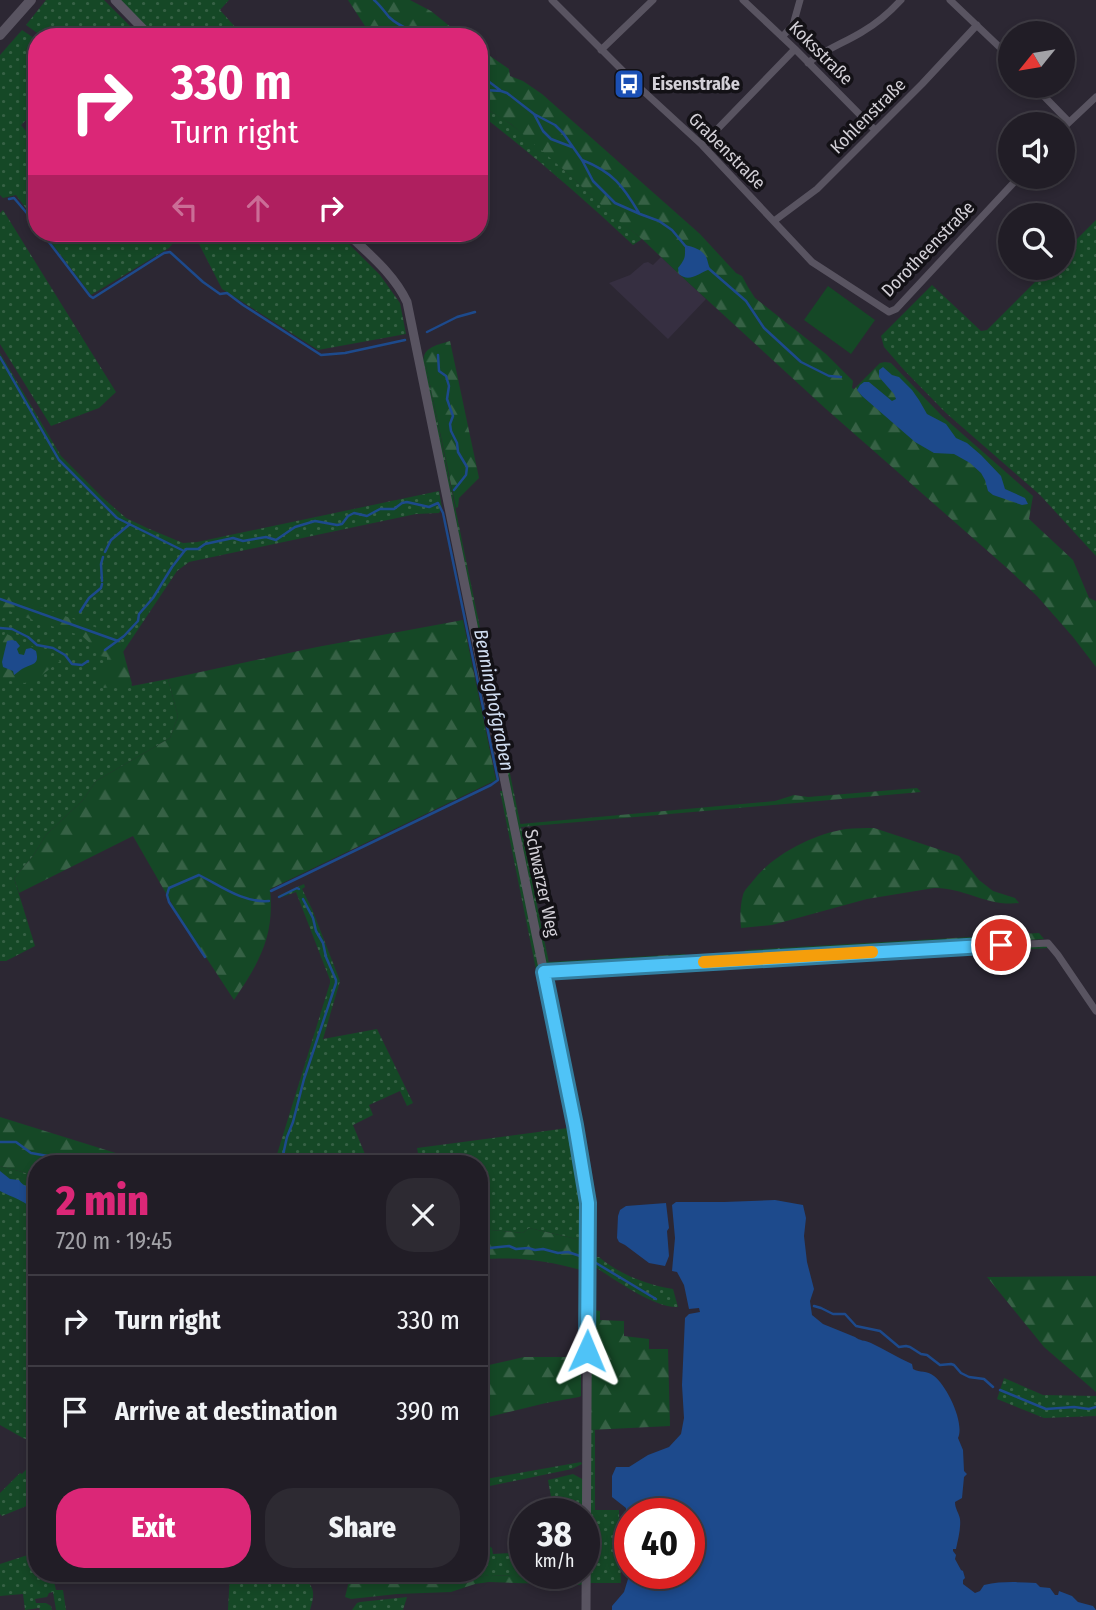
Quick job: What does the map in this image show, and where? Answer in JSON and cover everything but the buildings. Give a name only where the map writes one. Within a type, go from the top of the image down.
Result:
[{"type":"main road","points":[[0,36],[31,0]]},
{"type":"street","points":[[115,0],[142,28]]},
{"type":"street","name":"Grabenstraße","points":[[552,0],[702,145],[774,221],[790,242],[812,262],[889,312]]},
{"type":"street","points":[[601,50],[653,0]]},
{"type":"street","name":"Koksstraße","points":[[743,0],[875,130]]},
{"type":"street","points":[[782,37],[793,25],[800,0]]},
{"type":"street","points":[[808,63],[818,54],[864,31],[901,0]]},
{"type":"street","points":[[950,0],[998,45]]},
{"type":"street","name":"Kohlenstraße","points":[[774,221],[817,189],[922,84],[977,24]]},
{"type":"street","points":[[702,145],[795,49]]},
{"type":"street","points":[[1075,116],[1096,97]]},
{"type":"street","points":[[1046,98],[1059,112]]},
{"type":"street","name":"Dorotheenstraße","points":[[889,312],[896,309],[1007,189]]},
{"type":"street","name":"Schwarzer Weg","points":[[356,242],[386,271],[401,289],[407,302],[575,1125],[588,1203],[586,1610]]},
{"type":"street","points":[[544,972],[1048,943],[1096,1011]]},
{"type":"shaded area","points":[[661,257],[706,299],[668,339],[609,283],[630,275],[644,263],[653,265]]},
{"type":"green space","points":[[46,0],[104,0],[132,28],[30,28],[26,25]]},
{"type":"green space","points":[[120,0],[229,0],[220,10],[236,28],[148,28]]},
{"type":"green space","points":[[348,0],[410,0],[431,11],[452,28],[368,28]]},
{"type":"green space","points":[[22,30],[28,34],[28,118],[21,125],[28,133],[28,211],[16,195],[3,198],[0,195],[0,55]]},
{"type":"green space","points":[[488,55],[509,69],[510,76],[542,94],[700,234],[736,273],[742,276],[755,298],[826,354],[853,381],[852,388],[880,363],[891,363],[942,416],[1033,496],[1029,519],[1073,560],[1089,598],[1096,601],[1096,667],[1037,596],[1007,568],[826,409],[642,239],[511,124],[488,110]]},
{"type":"green space","points":[[488,110],[529,139],[642,239],[633,245],[488,120]]},
{"type":"green space","points":[[3,210],[116,392],[99,408],[51,426],[0,344],[0,213]]},
{"type":"green space","points":[[1096,220],[1096,556],[1040,495],[946,413],[884,347],[881,336],[932,285],[981,331],[987,330],[1037,280],[1075,280],[1075,241]]},
{"type":"green space","points":[[51,242],[174,242],[169,248],[91,295]]},
{"type":"green space","points":[[195,242],[347,242],[380,275],[400,303],[406,334],[318,350],[222,289],[199,244]]},
{"type":"green space","points":[[828,286],[875,320],[851,354],[804,320]]},
{"type":"green space","points":[[450,341],[479,478],[459,498],[456,508],[424,356],[431,348]]},
{"type":"green space","points":[[0,353],[61,456],[126,518],[183,543],[439,491],[442,508],[439,513],[416,514],[189,562],[177,571],[123,652],[119,636],[118,642],[132,686],[168,679],[178,716],[170,738],[96,781],[83,800],[46,835],[33,856],[14,878],[35,946],[6,961],[0,961]]},
{"type":"green space","points":[[424,356],[550,968],[546,967],[422,364]]},
{"type":"green space","points":[[0,592],[119,636],[132,684],[104,688],[96,681],[101,672],[101,664],[107,662],[107,657],[100,656],[82,636],[0,607]]},
{"type":"green space","points":[[463,620],[496,780],[270,889],[270,921],[263,948],[251,974],[234,1000],[179,916],[133,836],[19,893],[14,878],[33,856],[46,835],[83,800],[96,781],[170,738],[178,716],[168,679],[317,647]]},
{"type":"green space","points":[[5,633],[60,661],[34,681],[24,683],[0,677],[0,651]]},
{"type":"green space","points":[[917,788],[921,792],[521,827],[520,824],[775,801],[794,795],[808,797]]},
{"type":"green space","points":[[500,791],[503,791],[570,1121],[567,1123]]},
{"type":"green space","points":[[874,828],[959,856],[979,880],[993,891],[1015,898],[1019,903],[997,902],[955,890],[934,888],[867,899],[772,925],[741,928],[744,893],[770,863],[794,847],[820,836],[846,829]]},
{"type":"green space","points":[[304,884],[302,889],[340,981],[323,1039],[377,1029],[413,1103],[407,1106],[400,1091],[369,1105],[373,1115],[353,1125],[365,1155],[277,1155],[330,983],[296,892],[279,898],[278,896]]},
{"type":"green space","points":[[1039,933],[1044,939],[746,957],[745,950]]},
{"type":"green space","points":[[1044,945],[1049,948],[551,975],[555,973]]},
{"type":"green space","points":[[685,954],[685,960],[550,968],[548,962]]},
{"type":"green space","points":[[551,977],[580,1112],[593,1192],[594,1257],[599,1257],[634,1278],[673,1289],[678,1307],[647,1298],[595,1267],[594,1303],[591,1302],[591,1204],[549,980]]},
{"type":"green space","points":[[0,1117],[122,1155],[28,1155],[28,1174],[0,1166]]},
{"type":"green space","points":[[568,1128],[581,1203],[581,1240],[529,1228],[523,1233],[488,1230],[488,1155],[418,1155],[417,1148]]},
{"type":"green space","points":[[0,1166],[28,1174],[28,1440],[0,1425]]},
{"type":"green space","points":[[529,1228],[581,1240],[581,1270],[531,1260],[488,1259],[488,1230],[523,1233]]},
{"type":"green space","points":[[1096,1276],[1096,1392],[1044,1347],[987,1277]]},
{"type":"green space","points":[[591,1311],[600,1311],[600,1320],[624,1321],[624,1336],[649,1339],[649,1349],[668,1349],[670,1426],[590,1430]]},
{"type":"green space","points":[[524,1357],[581,1357],[581,1396],[488,1417],[488,1365]]},
{"type":"green space","points":[[1004,1378],[1043,1395],[1096,1396],[1096,1416],[1044,1418],[997,1399]]},
{"type":"green space","points":[[590,1430],[595,1430],[595,1498],[590,1498]]},
{"type":"green space","points":[[581,1462],[582,1464],[572,1469],[488,1486],[488,1479]]},
{"type":"green space","points":[[28,1467],[28,1505],[2,1516],[0,1493]]},
{"type":"green space","points":[[573,1474],[584,1480],[584,1498],[551,1498],[548,1480]]},
{"type":"green space","points":[[600,1510],[614,1510],[614,1583],[600,1583]]},
{"type":"green space","points":[[488,1542],[493,1554],[509,1553],[509,1576],[488,1575]]},
{"type":"green space","points":[[28,1555],[28,1582],[54,1582],[56,1590],[63,1590],[66,1610],[56,1610],[53,1592],[47,1597],[35,1599],[36,1603],[51,1606],[52,1610],[25,1610],[23,1594],[0,1596],[0,1564]]},
{"type":"green space","points":[[488,1575],[509,1576],[509,1583],[475,1584],[451,1592],[351,1599],[345,1597],[349,1582],[488,1582]]},
{"type":"green space","points":[[230,1582],[308,1582],[312,1589],[310,1610],[228,1610]]},
{"type":"green space","points":[[381,1582],[455,1582],[384,1584]]},
{"type":"green space","points":[[407,1597],[403,1610],[352,1610],[360,1602]]},
{"type":"water","points":[[685,245],[704,253],[710,269],[687,278],[679,274],[678,268],[684,257]]},
{"type":"water","points":[[883,367],[899,377],[912,390],[927,414],[946,424],[956,438],[981,455],[1001,476],[1005,489],[1025,498],[1028,504],[1022,505],[993,495],[988,491],[981,473],[970,463],[954,454],[934,453],[915,442],[862,396],[857,390],[864,382],[869,382],[892,401],[896,399],[879,377],[879,370]]},
{"type":"water","points":[[12,640],[20,646],[17,649],[19,654],[24,655],[26,649],[31,648],[36,651],[37,656],[36,662],[14,675],[13,671],[3,667],[2,662],[7,641]]},
{"type":"water","points":[[0,1171],[10,1179],[19,1180],[28,1186],[28,1206],[26,1204],[0,1191]]},
{"type":"water","points":[[775,1200],[803,1205],[807,1262],[814,1289],[810,1301],[812,1315],[823,1324],[871,1343],[912,1364],[913,1369],[931,1374],[944,1388],[957,1414],[960,1431],[958,1438],[963,1450],[964,1471],[967,1474],[964,1477],[962,1498],[955,1502],[960,1526],[956,1549],[953,1551],[963,1571],[963,1584],[975,1593],[984,1585],[1036,1583],[1040,1587],[1050,1588],[1055,1595],[1058,1595],[1059,1591],[1072,1596],[1078,1602],[1093,1606],[1096,1610],[612,1610],[625,1589],[705,1589],[705,1498],[612,1497],[612,1476],[616,1467],[629,1467],[648,1455],[669,1447],[681,1434],[684,1418],[682,1385],[685,1318],[689,1314],[700,1312],[699,1308],[689,1309],[684,1285],[677,1272],[672,1271],[675,1238],[672,1205],[676,1202]]},
{"type":"water","points":[[666,1203],[669,1256],[665,1266],[649,1263],[617,1238],[620,1210],[626,1206]]},
{"type":"waterway","points":[[374,0],[393,20],[405,28]]},
{"type":"waterway","points":[[488,81],[500,90]]},
{"type":"waterway","points":[[488,90],[507,93],[534,114],[543,131],[551,139],[572,147]]},
{"type":"waterway","points":[[534,114],[555,125],[563,133],[593,181],[615,203],[659,221],[672,230],[687,248]]},
{"type":"waterway","points":[[582,160],[616,181],[639,213]]},
{"type":"waterway","points":[[9,199],[14,198],[28,214]]},
{"type":"waterway","points":[[49,242],[93,298],[164,253],[170,252],[220,294],[227,293],[321,355],[345,353],[405,340]]},
{"type":"waterway","points":[[708,268],[746,301],[764,328],[801,362],[829,376],[841,377]]},
{"type":"waterway","points":[[427,332],[457,317],[475,312]]},
{"type":"waterway","points":[[438,355],[439,371],[446,376],[449,386],[447,399],[453,416],[451,431],[458,452],[467,467],[466,475],[454,490]]},
{"type":"waterway","points":[[0,357],[59,460],[117,518],[184,551]]},
{"type":"waterway","name":"Benninghofgraben","points":[[105,650],[138,621],[139,614],[186,549],[198,549],[205,544],[233,538],[243,541],[266,537],[276,540],[295,527],[315,521],[337,525],[354,513],[367,516],[380,509],[394,509],[407,502],[429,507],[438,503],[443,513],[498,780],[271,891]]},
{"type":"waterway","points":[[105,552],[111,540],[130,524]]},
{"type":"waterway","points":[[102,581],[103,557]]},
{"type":"waterway","points":[[80,612],[102,584]]},
{"type":"waterway","points":[[0,599],[118,641]]},
{"type":"waterway","points":[[0,628],[12,629],[37,645],[53,648],[65,655],[72,664],[82,665],[88,661]]},
{"type":"waterway","name":"Benninghofgraben","points":[[205,957],[169,902],[169,888],[199,875],[241,897],[269,901]]},
{"type":"waterway","name":"Benninghofgraben","points":[[279,897],[299,889]]},
{"type":"waterway","name":"Benninghofgraben","points":[[283,1155],[304,1079],[336,983],[323,943],[303,899]]},
{"type":"waterway","points":[[0,1142],[16,1142],[31,1153],[42,1155]]},
{"type":"waterway","points":[[488,1248],[509,1246],[516,1249],[568,1252],[580,1256]]},
{"type":"waterway","points":[[596,1263],[656,1299]]},
{"type":"waterway","points":[[814,1306],[833,1314],[845,1314],[856,1326],[880,1331],[899,1347],[910,1347],[940,1365],[954,1365],[961,1373],[984,1379],[993,1387]]},
{"type":"waterway","points":[[1000,1390],[1046,1409],[1096,1407]]},
{"type":"slow traffic","points":[[704,962],[872,952]]},
{"type":"place","name":"Eisenstraße","points":[[629,84]]},
{"type":"route","points":[[587,1351],[588,1203],[544,972],[1001,945]]}]
